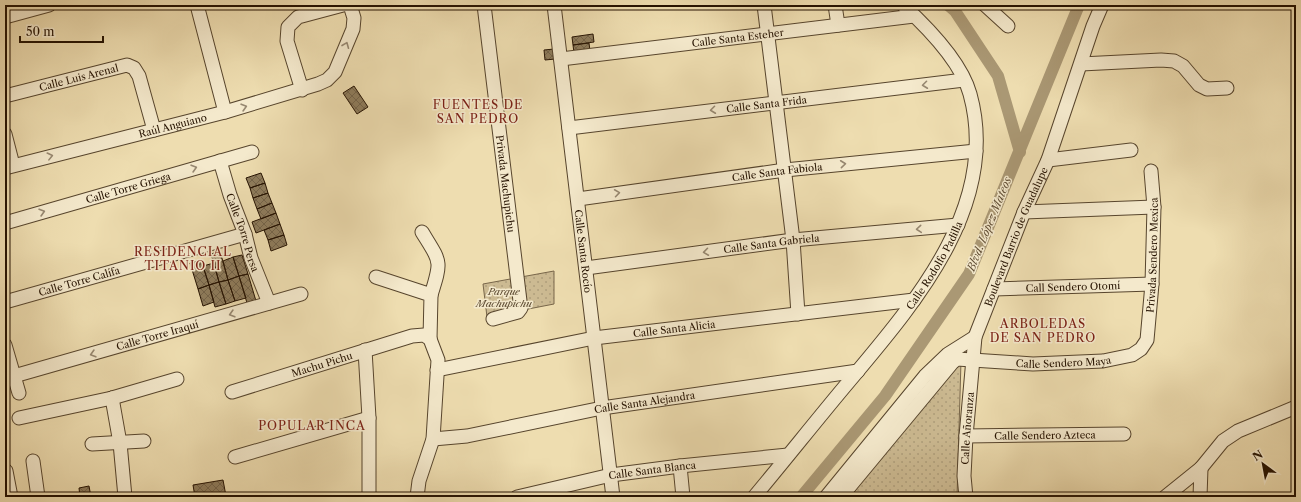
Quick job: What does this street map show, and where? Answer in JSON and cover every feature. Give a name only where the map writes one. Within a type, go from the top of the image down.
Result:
[{"type":"street","points":[[5,17],[49,5]]},
{"type":"street","points":[[197,5],[225,112]]},
{"type":"street","points":[[302,90],[287,42],[288,26],[298,17],[343,5]]},
{"type":"street","name":"Raúl Anguiano","points":[[9,166],[225,112],[302,90],[327,80],[335,72],[353,29],[354,18],[350,5]]},
{"type":"street","name":"Privada Machupichu","points":[[484,5],[521,308],[518,312],[493,320]]},
{"type":"street","name":"Calle Santa Rocío","points":[[554,5],[613,497]]},
{"type":"street","points":[[764,5],[793,240],[798,314]]},
{"type":"street","points":[[835,5],[838,26]]},
{"type":"street","name":"Calle Rodolfo Padilla","points":[[754,497],[788,454],[886,338],[914,300],[941,259],[958,225],[971,185],[976,151],[970,93],[964,80],[939,42],[903,5]]},
{"type":"street","points":[[985,5],[1008,26]]},
{"type":"street","name":"Boulevard Barrio de Guadalupe","points":[[973,360],[975,338],[1024,212],[1048,160],[1093,26],[1102,5]]},
{"type":"street","name":"Calle Santa Esteher","points":[[561,59],[914,16]]},
{"type":"street","points":[[1081,64],[1161,60],[1174,61],[1183,66],[1199,85],[1207,88],[1227,88]]},
{"type":"street","name":"Calle Luis Arenal","points":[[5,96],[127,65],[134,68],[139,76],[154,130]]},
{"type":"street","name":"Calle Santa Frida","points":[[569,128],[964,80]]},
{"type":"street","points":[[5,134],[9,166]]},
{"type":"street","points":[[1048,160],[1131,150]]},
{"type":"street","name":"Calle Santa Fabiola","points":[[578,198],[785,170],[976,151]]},
{"type":"street","name":"Calle Torre Griega","points":[[5,223],[252,152]]},
{"type":"street","name":"Calle Torre Persa","points":[[220,161],[230,196],[245,234],[251,258],[269,303]]},
{"type":"street","name":"Privada Sendero Mexica","points":[[1147,340],[1152,284],[1154,207],[1151,171]]},
{"type":"street","points":[[1024,212],[1154,207]]},
{"type":"street","name":"Calle Santa Gabriela","points":[[586,268],[793,240],[958,225]]},
{"type":"street","points":[[417,497],[419,481],[433,439],[438,370],[438,360],[430,339],[431,295],[439,270],[438,258],[422,232]]},
{"type":"street","name":"Calle Torre Calífa","points":[[5,302],[245,234]]},
{"type":"street","points":[[376,277],[431,295]]},
{"type":"street","name":"Call Sendero Otomí","points":[[994,289],[1152,284]]},
{"type":"street","name":"Calle Torre Iraquí","points":[[14,376],[301,294]]},
{"type":"street","name":"Calle Santa Alicia","points":[[438,370],[594,338],[914,300]]},
{"type":"street","name":"Machu Pichu","points":[[232,392],[412,336],[424,335],[430,339]]},
{"type":"street","points":[[826,497],[925,376],[948,354],[975,338]]},
{"type":"street","name":"Calle Sendero Maya","points":[[841,497],[952,363],[962,358],[1033,364],[1103,361],[1132,355],[1141,349],[1147,340]]},
{"type":"street","points":[[5,345],[19,393]]},
{"type":"street","points":[[365,350],[369,418],[369,497]]},
{"type":"street","name":"Calle Añoranza","points":[[966,497],[964,476],[966,436],[973,360]]},
{"type":"street","name":"Calle Santa Alejandra","points":[[433,439],[467,436],[602,408],[858,371]]},
{"type":"street","points":[[20,418],[112,398],[177,379]]},
{"type":"street","points":[[112,398],[120,443],[125,497]]},
{"type":"street","points":[[1165,497],[1201,468],[1223,441],[1238,431],[1296,407]]},
{"type":"street","points":[[235,458],[369,418]]},
{"type":"street","name":"Calle Sendero Azteca","points":[[966,436],[1124,434]]},
{"type":"street","points":[[92,444],[144,441]]},
{"type":"street","name":"Calle Santa Blanca","points":[[517,497],[611,475],[788,454]]},
{"type":"street","points":[[33,461],[38,497]]},
{"type":"street","points":[[680,466],[683,497]]},
{"type":"street","points":[[1200,497],[1201,468]]},
{"type":"street","points":[[6,471],[11,497]]},
{"type":"green space","name":"Parque Machupichu","points":[[554,271],[554,304],[487,317],[483,284]]},
{"type":"green space","points":[[961,361],[957,497],[850,497],[883,446]]},
{"type":"building","points":[[593,34],[594,42],[573,45],[572,37]]},
{"type":"building","points":[[589,43],[590,51],[574,53],[573,45]]},
{"type":"building","points":[[554,49],[555,59],[545,60],[544,50]]},
{"type":"building","points":[[354,86],[368,107],[357,114],[343,93]]},
{"type":"building","points":[[261,173],[265,183],[250,188],[246,178]]},
{"type":"building","points":[[265,183],[268,193],[253,198],[250,188]]},
{"type":"building","points":[[268,193],[272,203],[257,209],[253,198]]},
{"type":"building","points":[[272,203],[276,213],[261,219],[257,209]]},
{"type":"building","points":[[276,213],[280,224],[256,233],[252,222]]},
{"type":"building","points":[[280,224],[284,235],[268,240],[264,230]]},
{"type":"building","points":[[284,235],[287,245],[271,251],[268,240]]},
{"type":"building","points":[[220,251],[228,280],[219,282],[211,254]]},
{"type":"building","points":[[242,255],[248,274],[239,276],[233,257]]},
{"type":"building","points":[[233,257],[239,276],[228,280],[223,261]]},
{"type":"building","points":[[201,260],[209,285],[198,289],[190,263]]},
{"type":"building","points":[[214,263],[219,282],[209,285],[203,266]]},
{"type":"building","points":[[248,274],[256,301],[247,303],[239,276]]},
{"type":"building","points":[[239,276],[246,298],[235,301],[228,280]]},
{"type":"building","points":[[228,280],[235,301],[226,304],[219,282]]},
{"type":"building","points":[[219,282],[226,304],[215,307],[209,285]]},
{"type":"building","points":[[209,285],[214,302],[203,306],[198,289]]},
{"type":"building","points":[[223,480],[226,496],[195,497],[193,485]]},
{"type":"building","points":[[89,486],[91,497],[80,497],[79,488]]},
{"type":"waterway","points":[[948,5],[955,11],[998,76],[1020,152]]},
{"type":"waterway","name":"Blvd. López Mateos","points":[[801,497],[885,396],[969,274],[1079,5]]},
{"type":"district","name":"FUENTES DE SAN PEDRO","points":[[478,111]]},
{"type":"district","name":"RESIDENCIAL TITANIO II","points":[[183,258]]},
{"type":"district","name":"ARBOLEDAS DE SAN PEDRO","points":[[1043,330]]},
{"type":"district","name":"POPULAR INCA","points":[[312,425]]}]
